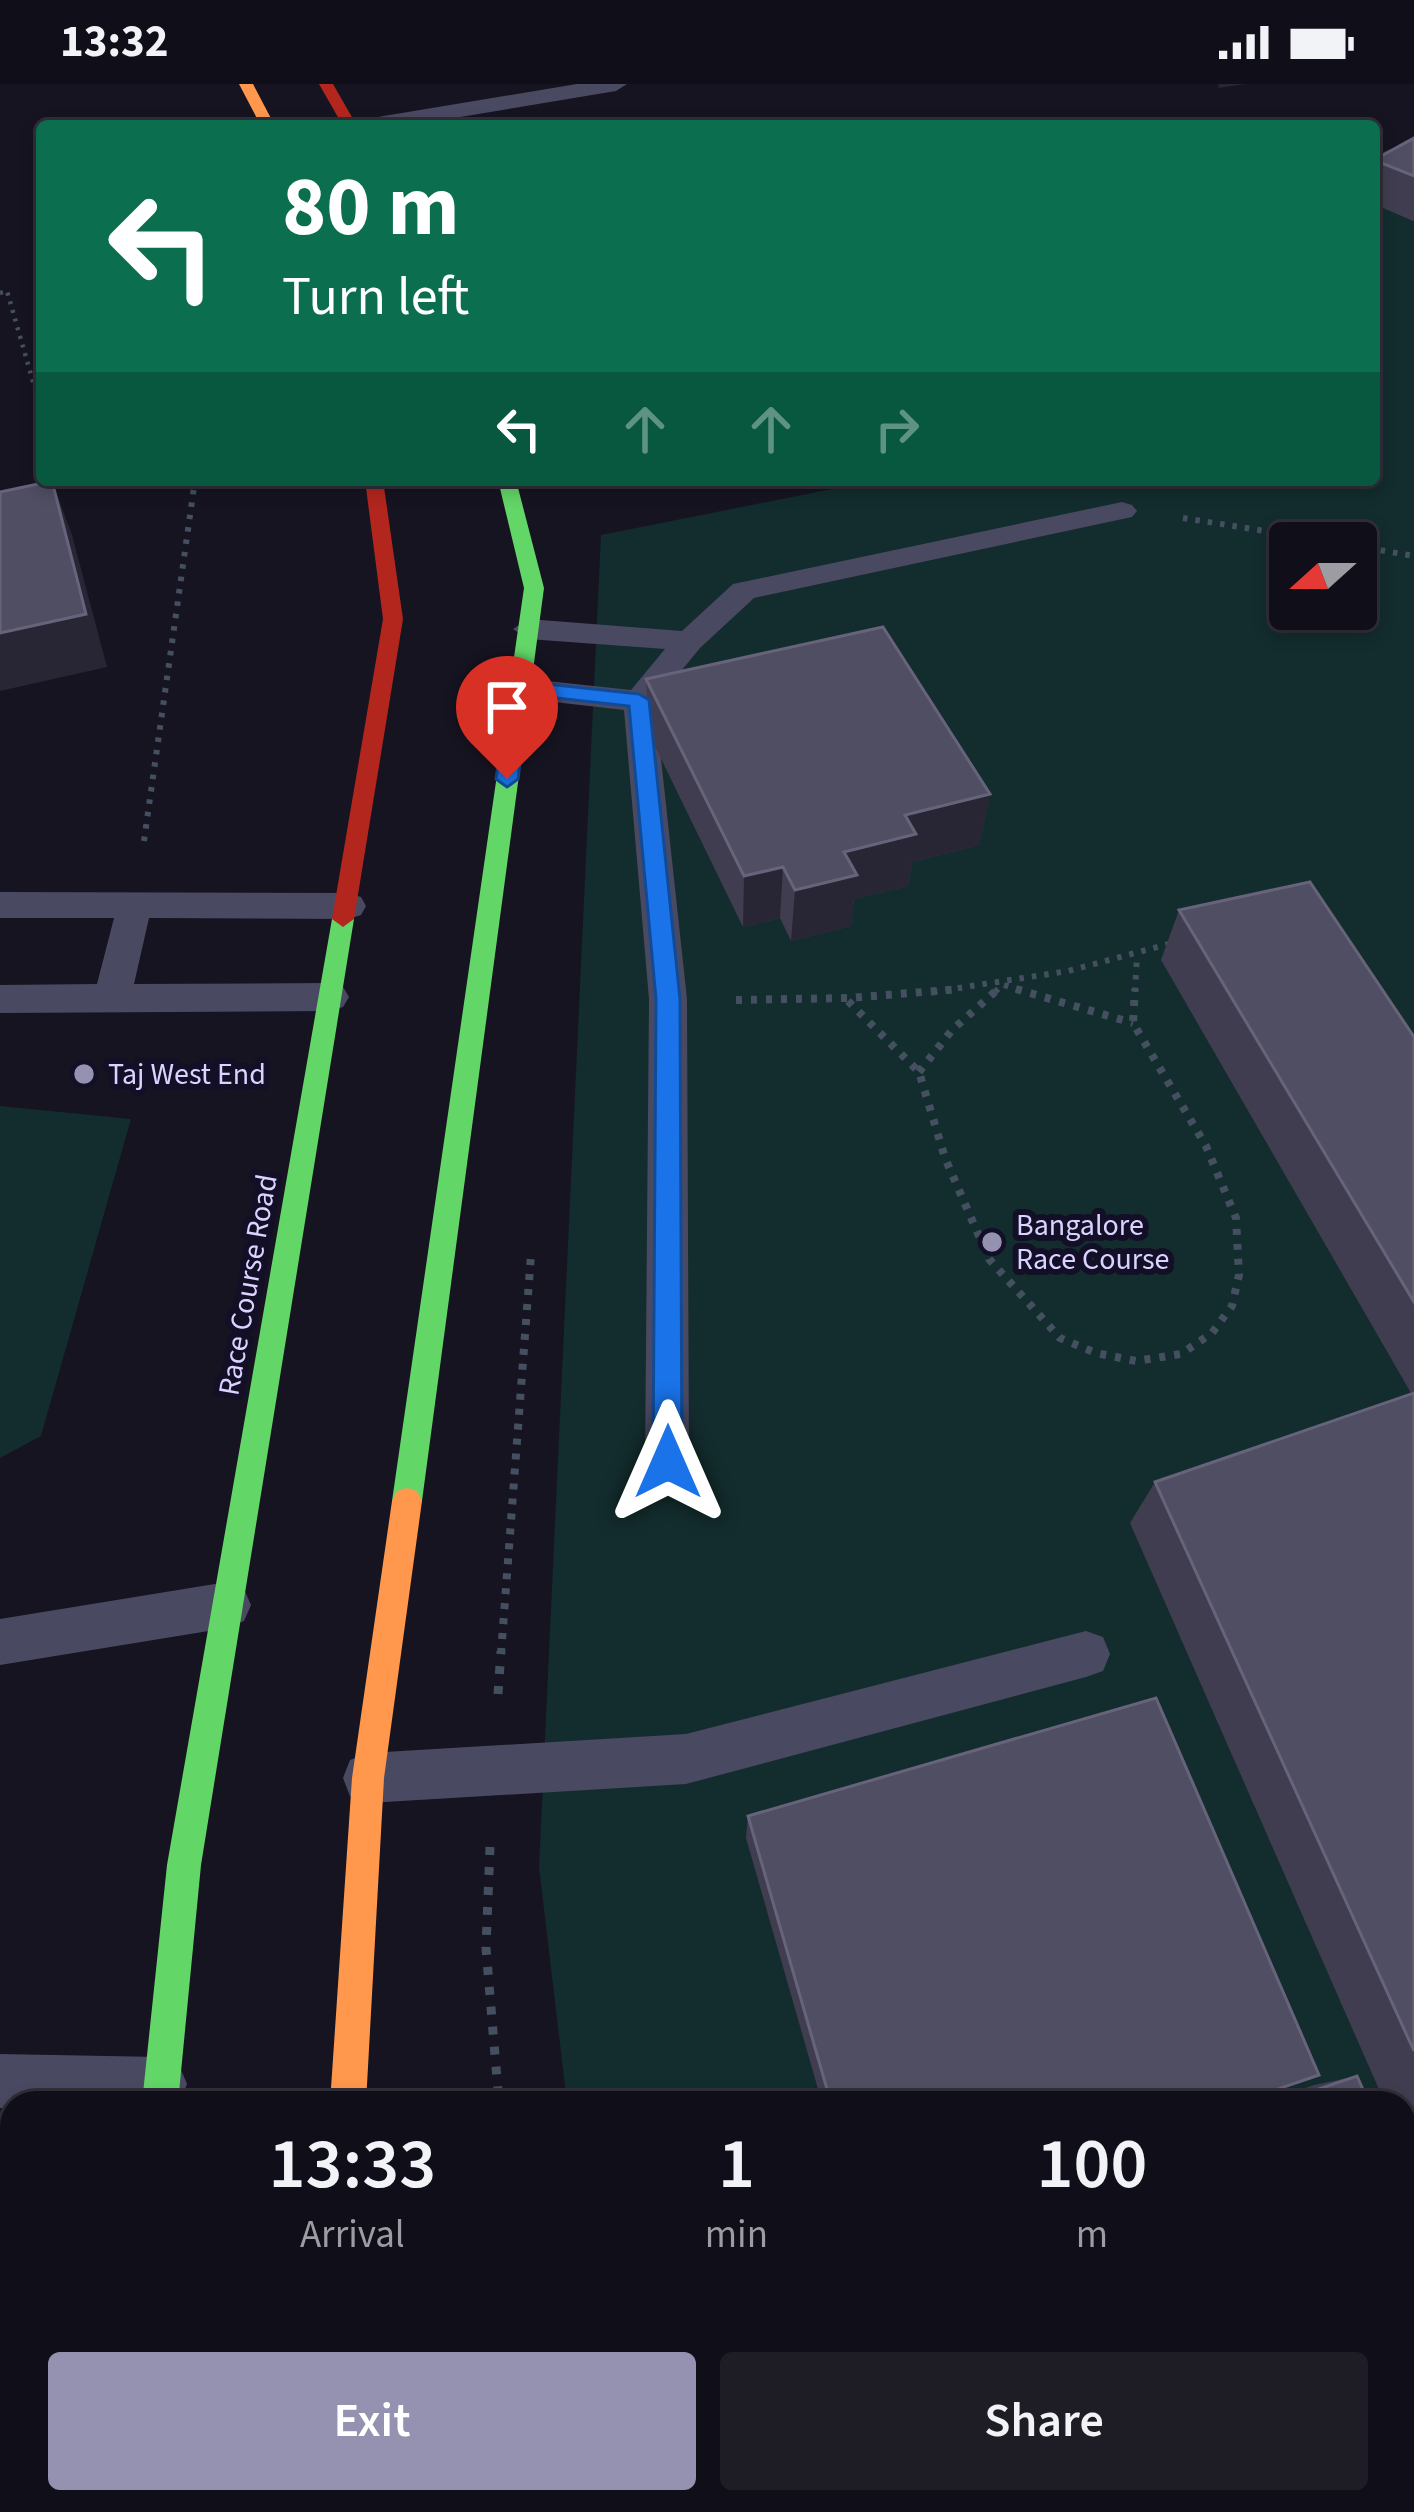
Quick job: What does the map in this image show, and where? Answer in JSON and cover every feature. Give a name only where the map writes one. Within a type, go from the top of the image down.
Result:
[{"type":"main road","points":[[246,84],[265,120]]},
{"type":"main road","points":[[326,84],[352,120]]},
{"type":"main road","name":"Race Course Road","points":[[160,2091],[184,1865],[394,619],[375,486]]},
{"type":"main road","points":[[349,2091],[368,1778],[534,588],[508,486]]},
{"type":"lane","points":[[357,120],[490,84]]},
{"type":"lane","points":[[360,120],[616,84]]},
{"type":"lane","points":[[668,1462],[668,999],[639,700],[689,641],[744,591],[1122,511]]},
{"type":"lane","points":[[528,628],[689,641]]},
{"type":"lane","points":[[519,688],[639,700]]},
{"type":"lane","points":[[112,998],[135,904]]},
{"type":"lane","points":[[0,905],[348,906]]},
{"type":"lane","points":[[0,999],[330,997]]},
{"type":"lane","points":[[0,1642],[227,1605]]},
{"type":"lane","points":[[368,1778],[686,1759],[1086,1654]]},
{"type":"lane","points":[[0,2081],[133,2091]]},
{"type":"path","points":[[0,292],[7,291],[36,392]]},
{"type":"path","points":[[135,904],[194,486]]},
{"type":"path","points":[[1122,511],[1269,532]]},
{"type":"path","points":[[1377,550],[1414,556]]},
{"type":"path","points":[[668,999],[848,1001],[1002,985],[1179,941]]},
{"type":"path","points":[[848,1001],[919,1072],[945,1158],[989,1259],[1026,1305],[1060,1338],[1096,1353],[1136,1361],[1180,1354],[1212,1334],[1232,1306],[1239,1275],[1236,1219],[1206,1146],[1133,1024],[1137,955]]},
{"type":"path","points":[[1002,985],[1133,1024]]},
{"type":"path","points":[[919,1072],[952,1030],[1002,985]]},
{"type":"path","points":[[486,1948],[498,2091]]},
{"type":"green space","name":"Bangalore Race Course","points":[[1414,142],[1414,2091],[566,2091],[539,1867],[601,535],[847,486],[1380,486],[1380,152]]},
{"type":"green space","points":[[0,1106],[131,1119],[41,1436],[0,1458]]},
{"type":"building","points":[[1414,138],[1414,176],[1380,162],[1380,157]]},
{"type":"building","points":[[53,486],[86,614],[0,633],[0,492]]},
{"type":"building","points":[[883,627],[990,794],[905,815],[916,834],[844,852],[857,875],[795,890],[783,867],[744,876],[646,679]]},
{"type":"building","points":[[1310,882],[1414,1037],[1414,1302],[1179,910]]},
{"type":"building","points":[[1414,1393],[1414,2051],[1155,1482]]},
{"type":"building","points":[[1156,1698],[1319,2075],[1272,2091],[828,2091],[748,1816]]},
{"type":"building","points":[[1357,2076],[1364,2091],[1313,2091]]},
{"type":"traffic: fast","points":[[407,1501],[534,588],[508,486]]},
{"type":"traffic: fast","points":[[161,2091],[184,1865],[343,919]]},
{"type":"traffic: slow","points":[[246,84],[265,120]]},
{"type":"traffic: slow","points":[[349,2091],[368,1778],[407,1501]]},
{"type":"traffic: jam","points":[[326,84],[347,120]]},
{"type":"traffic: jam","points":[[343,919],[393,619],[375,486]]},
{"type":"place","name":"Taj West End","points":[[84,1074]]},
{"type":"place","name":"Bangalore Race Course","points":[[992,1242]]},
{"type":"route","points":[[507,779],[519,688],[639,700],[668,999],[668,1462]]}]
